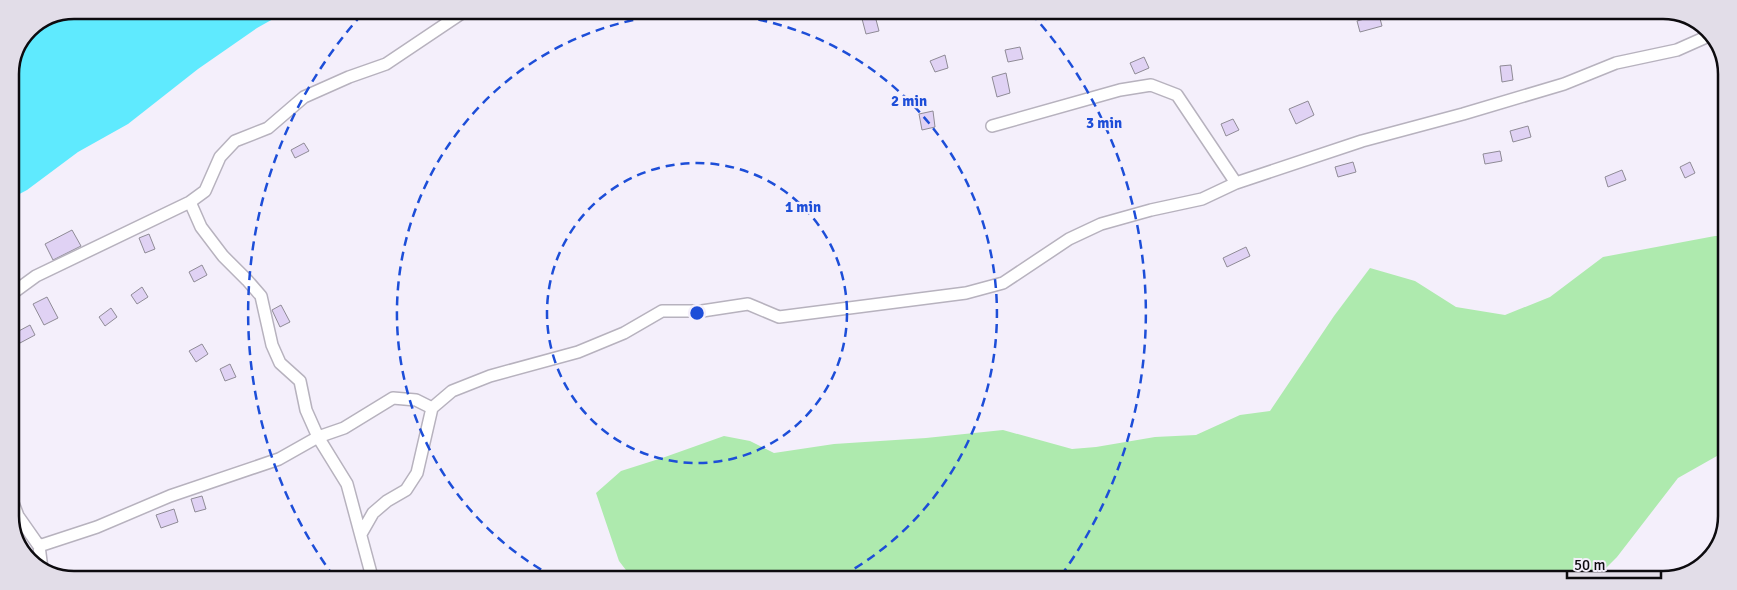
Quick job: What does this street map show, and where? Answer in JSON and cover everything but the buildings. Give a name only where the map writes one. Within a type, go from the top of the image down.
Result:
[{"type":"street","points":[[19,288],[36,276],[190,202],[205,191],[220,157],[235,141],[268,128],[304,97],[349,77],[386,64],[453,19]]},
{"type":"street","points":[[360,534],[373,514],[387,501],[406,490],[418,472],[432,408],[452,391],[490,376],[578,352],[624,333],[662,311],[702,311],[748,304],[779,318],[966,293],[1003,283],[1070,239],[1101,224],[1151,210],[1202,200],[1236,183],[1362,141],[1564,84],[1616,63],[1677,50],[1705,38]]},
{"type":"street","points":[[992,126],[1120,90],[1151,85],[1177,95],[1236,183]]},
{"type":"street","points":[[190,202],[201,227],[223,256],[248,280],[261,296],[272,345],[280,363],[300,381],[306,410],[318,437],[347,484],[370,571]]},
{"type":"street","points":[[39,546],[98,527],[170,496],[279,459],[318,437],[344,428],[393,398],[416,400],[432,408]]},
{"type":"street","points":[[19,517],[39,546],[41,560]]},
{"type":"green space","points":[[1718,236],[1718,455],[1678,478],[1617,557],[1603,571],[627,571],[619,561],[596,493],[621,471],[724,436],[750,441],[774,453],[834,444],[926,438],[1003,430],[1072,449],[1155,437],[1196,435],[1240,415],[1270,411],[1334,316],[1370,268],[1415,281],[1456,307],[1505,315],[1550,297],[1603,257]]},
{"type":"water","points":[[74,19],[273,19],[198,69],[128,124],[78,152],[19,194],[20,63],[28,43],[43,28],[63,20]]}]
